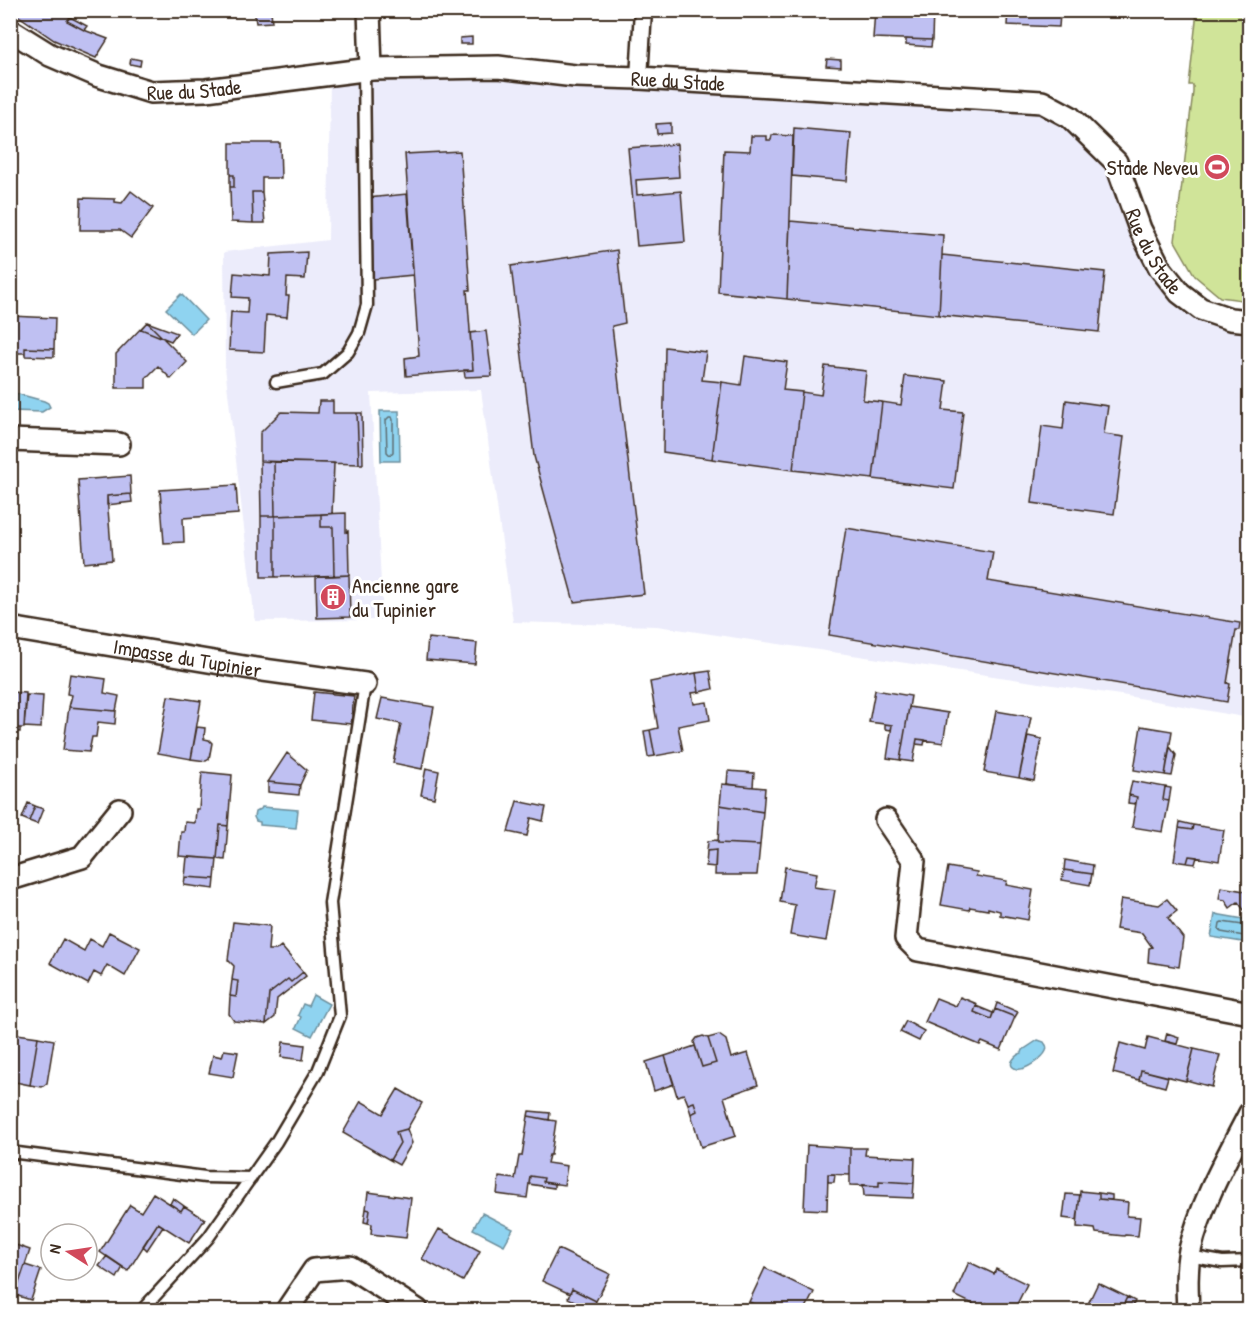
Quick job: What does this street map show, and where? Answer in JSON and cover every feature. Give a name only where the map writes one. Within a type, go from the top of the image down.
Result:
[{"type":"street","points":[[367,70],[369,10]]},
{"type":"street","points":[[639,78],[644,10]]},
{"type":"street","name":"Rue du Stade","points":[[10,30],[50,55],[99,76],[151,92],[206,90],[367,70],[498,67],[575,76],[1042,102],[1070,117],[1116,162],[1140,229],[1160,268],[1180,293],[1201,309],[1230,319],[1250,321]]},
{"type":"street","points":[[10,440],[119,444]]},
{"type":"street","name":"Impasse du Tupinier","points":[[10,628],[256,669],[365,684]]},
{"type":"street","points":[[10,876],[17,877],[82,857],[120,810]]},
{"type":"street","points":[[886,820],[914,861],[906,938],[918,950],[1250,1013]]},
{"type":"street","points":[[1188,1311],[1186,1276],[1189,1256],[1201,1217],[1215,1181],[1250,1113]]},
{"type":"street","points":[[287,1311],[314,1270],[350,1267],[417,1311]]},
{"type":"lane","points":[[276,382],[323,374],[348,352],[359,333],[367,305],[367,70]]},
{"type":"lane","points":[[142,1311],[208,1238],[276,1142],[318,1071],[340,1016],[330,903],[365,684]]},
{"type":"lane","points":[[10,1152],[205,1177],[251,1178]]},
{"type":"lane","points":[[1189,1256],[1222,1262],[1250,1261]]},
{"type":"shaded area","points":[[371,69],[1042,102],[1116,162],[1180,293],[1249,321],[1249,718],[1127,696],[657,626],[513,622],[481,390],[371,393],[383,620],[255,621],[225,367],[224,252],[328,240],[330,74]]},
{"type":"green space","name":"Stade Neveu","points":[[1197,11],[1249,11],[1249,301],[1220,297],[1195,276],[1175,241],[1193,92],[1193,85],[1189,85]]},
{"type":"water","points":[[181,294],[206,320],[192,334],[166,309]]},
{"type":"water","points":[[11,392],[44,401],[50,407],[42,412],[11,411]]},
{"type":"water","points":[[380,411],[399,411],[400,461],[381,461]]},
{"type":"water","points":[[262,807],[298,810],[296,828],[260,825],[254,817],[255,812]]},
{"type":"water","points":[[1215,914],[1249,920],[1249,943],[1211,937]]},
{"type":"water","points":[[313,995],[329,1004],[312,1036],[296,1028],[303,1004],[308,1006]]},
{"type":"water","points":[[1038,1040],[1044,1042],[1046,1046],[1044,1054],[1024,1068],[1013,1068],[1011,1063],[1014,1058]]},
{"type":"water","points":[[482,1213],[513,1229],[504,1245],[473,1229]]},
{"type":"building","points":[[10,10],[60,10],[70,17],[67,21],[108,39],[96,58],[54,40]]},
{"type":"building","points":[[254,10],[271,10],[272,22],[256,23]]},
{"type":"building","points":[[528,10],[584,10],[584,13],[528,15]]},
{"type":"building","points":[[717,10],[739,11],[739,14],[717,14]]},
{"type":"building","points":[[730,10],[761,10],[761,15],[739,14],[739,11]]},
{"type":"building","points":[[875,10],[933,10],[932,40],[873,38]]},
{"type":"building","points":[[1008,10],[1068,10],[1067,15],[1060,14],[1059,27],[1007,25]]},
{"type":"building","points":[[70,17],[87,26],[84,30],[67,21]]},
{"type":"building","points":[[472,37],[472,44],[460,44],[460,38]]},
{"type":"building","points":[[906,39],[932,40],[931,47],[906,45]]},
{"type":"building","points":[[131,58],[141,60],[140,66],[130,64]]},
{"type":"building","points":[[827,59],[841,60],[841,67],[826,66]]},
{"type":"building","points":[[671,123],[671,133],[657,134],[656,124]]},
{"type":"building","points":[[794,128],[851,133],[847,181],[792,176]]},
{"type":"building","points":[[772,135],[793,136],[787,299],[718,292],[724,150],[750,151],[751,136],[767,136],[767,140],[771,140]]},
{"type":"building","points":[[230,143],[280,143],[281,178],[262,178],[262,192],[252,192],[253,223],[231,222],[230,187],[234,187],[234,175],[230,175]]},
{"type":"building","points":[[677,144],[679,177],[636,180],[637,195],[681,191],[685,242],[637,246],[628,148]]},
{"type":"building","points":[[460,151],[473,370],[406,376],[405,358],[419,356],[405,154]]},
{"type":"building","points":[[230,175],[234,175],[234,187],[230,187]]},
{"type":"building","points":[[131,191],[153,208],[131,238],[120,230],[80,230],[81,198],[115,199],[115,202],[122,203]]},
{"type":"building","points":[[252,192],[262,192],[265,223],[253,223]]},
{"type":"building","points":[[407,194],[413,275],[373,279],[368,198]]},
{"type":"building","points":[[790,221],[943,235],[939,315],[787,299]]},
{"type":"building","points":[[617,250],[625,323],[612,326],[644,594],[574,602],[534,456],[511,266]]},
{"type":"building","points":[[307,252],[305,279],[287,278],[286,296],[289,296],[287,317],[266,315],[264,352],[229,350],[231,312],[247,313],[248,298],[232,297],[234,273],[270,276],[271,254]]},
{"type":"building","points":[[942,255],[1105,272],[1099,332],[939,315]]},
{"type":"building","points":[[10,316],[55,318],[54,349],[25,348],[25,353],[10,353]]},
{"type":"building","points":[[147,322],[187,362],[171,379],[158,366],[146,378],[146,388],[116,388],[116,354]]},
{"type":"building","points":[[147,322],[177,333],[171,341],[141,329]]},
{"type":"building","points":[[486,331],[492,376],[465,377],[464,370],[473,370],[470,333]]},
{"type":"building","points":[[665,347],[706,352],[702,380],[722,382],[712,459],[663,452]]},
{"type":"building","points":[[25,348],[54,349],[54,357],[25,356]]},
{"type":"building","points":[[745,356],[787,362],[783,390],[802,392],[793,470],[712,459],[722,382],[741,385]]},
{"type":"building","points":[[825,366],[866,371],[863,400],[882,402],[873,479],[793,470],[802,392],[821,395]]},
{"type":"building","points":[[905,376],[947,381],[943,410],[963,412],[954,489],[873,479],[882,402],[901,405]]},
{"type":"building","points":[[1066,400],[1108,406],[1104,434],[1124,437],[1114,514],[1032,503],[1042,426],[1063,429]]},
{"type":"building","points":[[319,401],[333,401],[333,413],[357,413],[359,464],[260,461],[260,433],[281,412],[318,413]]},
{"type":"building","points":[[357,413],[362,413],[363,464],[359,464]]},
{"type":"building","points":[[260,461],[274,462],[275,516],[261,516]]},
{"type":"building","points":[[274,462],[334,463],[332,514],[275,516]]},
{"type":"building","points":[[130,476],[131,494],[107,496],[112,560],[84,563],[78,480]]},
{"type":"building","points":[[236,485],[238,514],[183,518],[184,542],[164,543],[160,490]]},
{"type":"building","points":[[131,494],[132,502],[107,505],[107,496]]},
{"type":"building","points":[[346,513],[349,575],[334,576],[333,527],[321,527],[321,514]]},
{"type":"building","points":[[321,514],[321,527],[333,527],[334,576],[275,577],[275,516]]},
{"type":"building","points":[[261,516],[275,516],[275,577],[261,577]]},
{"type":"building","points":[[846,528],[993,552],[988,581],[1240,623],[1239,630],[1236,630],[1227,683],[1230,684],[1227,702],[829,635]]},
{"type":"building","name":"Ancienne gare du Tupinier","points":[[349,575],[350,617],[317,618],[316,576]]},
{"type":"building","points":[[428,638],[477,643],[475,664],[426,660]]},
{"type":"building","points":[[710,671],[713,689],[699,692],[696,673]]},
{"type":"building","points":[[696,673],[699,692],[692,693],[694,704],[707,702],[710,720],[678,726],[683,751],[655,756],[650,730],[658,728],[650,682]]},
{"type":"building","points":[[70,674],[106,679],[104,693],[119,696],[116,711],[69,707],[72,695],[67,694]]},
{"type":"building","points":[[875,690],[911,696],[900,760],[887,758],[892,725],[869,722]]},
{"type":"building","points":[[10,692],[26,693],[24,728],[10,728]]},
{"type":"building","points":[[314,692],[354,696],[351,724],[311,720]]},
{"type":"building","points":[[27,695],[43,696],[41,728],[24,727]]},
{"type":"building","points":[[168,696],[201,701],[191,759],[158,753]]},
{"type":"building","points":[[382,698],[434,707],[422,769],[393,763],[401,724],[377,719]]},
{"type":"building","points":[[69,707],[116,711],[115,724],[98,722],[96,737],[92,737],[89,752],[63,750]]},
{"type":"building","points":[[909,707],[948,713],[943,743],[917,739],[913,762],[900,760]]},
{"type":"building","points":[[996,711],[1031,717],[1019,778],[984,772]]},
{"type":"building","points":[[885,724],[892,725],[891,730],[885,729]]},
{"type":"building","points":[[1141,726],[1172,731],[1165,775],[1134,770]]},
{"type":"building","points":[[197,727],[205,728],[204,739],[212,743],[209,759],[206,761],[191,759]]},
{"type":"building","points":[[10,728],[20,728],[20,732],[10,732]]},
{"type":"building","points":[[650,730],[655,756],[648,757],[644,731]]},
{"type":"building","points":[[1028,736],[1042,739],[1034,781],[1019,778]]},
{"type":"building","points":[[917,739],[925,740],[924,745],[916,744]]},
{"type":"building","points":[[1170,747],[1176,755],[1172,776],[1165,775]]},
{"type":"building","points":[[287,753],[307,770],[300,785],[268,782]]},
{"type":"building","points":[[1250,754],[1250,779],[1245,778]]},
{"type":"building","points":[[426,768],[439,771],[434,798],[421,795]]},
{"type":"building","points":[[728,771],[754,773],[753,787],[727,784]]},
{"type":"building","points":[[202,772],[232,775],[228,826],[220,825],[217,859],[179,856],[181,832],[184,832],[185,822],[195,823],[196,809],[199,809]]},
{"type":"building","points":[[1132,781],[1165,787],[1163,800],[1169,801],[1163,832],[1132,827],[1137,797],[1129,795]]},
{"type":"building","points":[[268,782],[300,785],[299,795],[268,792]]},
{"type":"building","points":[[722,784],[765,788],[763,812],[720,805]]},
{"type":"building","points":[[1165,787],[1171,788],[1169,801],[1163,800]]},
{"type":"building","points":[[1129,795],[1137,797],[1135,804],[1128,803]]},
{"type":"building","points":[[517,801],[546,807],[543,821],[531,818],[527,836],[508,832]]},
{"type":"building","points":[[28,803],[35,806],[29,821],[22,818]]},
{"type":"building","points":[[720,805],[763,812],[760,845],[718,843]]},
{"type":"building","points":[[35,806],[43,809],[37,824],[29,821]]},
{"type":"building","points":[[1180,822],[1193,825],[1192,830],[1179,828]]},
{"type":"building","points":[[220,825],[228,826],[225,860],[217,859]]},
{"type":"building","points":[[1193,825],[1224,830],[1219,861],[1189,856],[1187,863],[1174,861],[1179,828],[1192,830]]},
{"type":"building","points":[[717,840],[718,843],[760,845],[757,875],[715,875],[716,850],[707,851],[708,841]]},
{"type":"building","points":[[716,850],[715,867],[706,866],[707,851]]},
{"type":"building","points":[[1189,856],[1197,857],[1195,864],[1187,863]]},
{"type":"building","points":[[187,857],[217,859],[215,879],[185,877]]},
{"type":"building","points":[[1065,860],[1093,865],[1092,874],[1064,870]]},
{"type":"building","points":[[785,867],[817,873],[814,887],[835,890],[826,941],[790,935],[795,905],[780,902]]},
{"type":"building","points":[[948,867],[977,872],[976,876],[1007,881],[1006,885],[1033,890],[1028,920],[1000,915],[1000,911],[988,908],[988,910],[970,907],[969,910],[941,905]]},
{"type":"building","points":[[1064,870],[1092,874],[1090,885],[1062,880]]},
{"type":"building","points":[[185,877],[215,879],[214,889],[184,885]]},
{"type":"building","points":[[1221,887],[1250,892],[1250,911],[1244,910],[1238,902],[1230,908],[1225,900],[1219,899]]},
{"type":"building","points":[[1121,899],[1159,905],[1167,899],[1177,911],[1168,918],[1183,938],[1179,967],[1148,962],[1149,948],[1152,947],[1142,933],[1116,929]]},
{"type":"building","points":[[233,922],[270,926],[268,950],[276,950],[281,946],[303,972],[291,982],[288,979],[269,994],[266,1024],[234,1021],[229,1014],[230,996],[236,997],[238,981],[232,980],[234,966],[228,960]]},
{"type":"building","points":[[109,932],[140,948],[125,976],[107,965],[101,976],[94,972],[88,984],[50,963],[63,939],[84,951],[90,939],[102,946]]},
{"type":"building","points":[[303,972],[306,976],[277,999],[275,1017],[266,1024],[269,994],[288,979],[291,982]]},
{"type":"building","points":[[232,980],[238,981],[236,997],[230,996]]},
{"type":"building","points":[[960,997],[977,1004],[974,1012],[991,1019],[995,1009],[1015,1017],[1001,1050],[982,1042],[980,1045],[925,1022],[936,998],[956,1006]]},
{"type":"building","points":[[997,1003],[1018,1012],[1015,1017],[995,1009]]},
{"type":"building","points":[[976,1006],[993,1013],[991,1019],[974,1012]]},
{"type":"building","points":[[906,1021],[924,1031],[919,1041],[900,1032]]},
{"type":"building","points":[[10,1033],[38,1037],[30,1085],[10,1081]]},
{"type":"building","points":[[1167,1033],[1179,1037],[1177,1044],[1165,1041]]},
{"type":"building","points":[[719,1035],[726,1040],[731,1058],[748,1053],[758,1085],[724,1097],[736,1136],[701,1147],[691,1114],[697,1111],[694,1102],[688,1104],[684,1094],[677,1096],[665,1056],[695,1046],[702,1067],[716,1063],[708,1038]]},
{"type":"building","points":[[703,1036],[708,1038],[716,1063],[702,1067],[694,1042]]},
{"type":"building","points":[[38,1037],[54,1040],[47,1083],[42,1087],[30,1085]]},
{"type":"building","points":[[1148,1037],[1194,1049],[1186,1081],[1141,1070],[1139,1080],[1113,1073],[1120,1043],[1145,1050]]},
{"type":"building","points":[[283,1042],[305,1045],[303,1060],[281,1057]]},
{"type":"building","points":[[1194,1049],[1220,1055],[1212,1087],[1186,1080]]},
{"type":"building","points":[[224,1050],[238,1052],[233,1077],[209,1073],[213,1055],[222,1057]]},
{"type":"building","points":[[665,1056],[674,1084],[654,1091],[646,1062]]},
{"type":"building","points":[[1141,1070],[1168,1077],[1165,1087],[1139,1080]]},
{"type":"building","points":[[398,1089],[422,1103],[407,1129],[396,1132],[400,1143],[390,1160],[343,1133],[361,1101],[383,1114]]},
{"type":"building","points":[[694,1102],[697,1111],[691,1114],[688,1104]]},
{"type":"building","points":[[529,1111],[550,1113],[549,1120],[528,1116]]},
{"type":"building","points":[[528,1116],[556,1121],[551,1155],[547,1163],[567,1166],[564,1185],[543,1182],[544,1178],[530,1176],[527,1198],[497,1194],[499,1177],[515,1179],[519,1156],[522,1156]]},
{"type":"building","points":[[407,1129],[412,1143],[399,1165],[390,1160],[400,1143],[396,1132]]},
{"type":"building","points":[[807,1145],[850,1148],[850,1175],[828,1174],[827,1210],[804,1209]]},
{"type":"building","points":[[850,1148],[866,1148],[865,1155],[915,1158],[914,1183],[879,1181],[879,1186],[850,1185]]},
{"type":"building","points":[[828,1174],[835,1174],[834,1182],[828,1182]]},
{"type":"building","points":[[530,1176],[544,1178],[543,1182],[554,1184],[554,1188],[529,1184]]},
{"type":"building","points":[[879,1181],[914,1183],[913,1198],[864,1196],[863,1185],[879,1186]]},
{"type":"building","points":[[1080,1191],[1099,1193],[1099,1199],[1128,1202],[1127,1216],[1140,1217],[1138,1236],[1096,1233],[1095,1229],[1077,1227]]},
{"type":"building","points":[[368,1192],[411,1198],[406,1238],[371,1234],[372,1224],[368,1223],[370,1210],[366,1209]]},
{"type":"building","points":[[153,1193],[181,1211],[184,1206],[205,1219],[189,1243],[158,1223],[128,1271],[100,1252],[130,1205],[141,1212]]},
{"type":"building","points":[[1099,1193],[1112,1195],[1112,1200],[1099,1199]]},
{"type":"building","points":[[1066,1194],[1080,1195],[1077,1220],[1063,1218]]},
{"type":"building","points":[[173,1198],[184,1206],[181,1211],[170,1204]]},
{"type":"building","points":[[366,1209],[370,1210],[368,1223],[364,1222]]},
{"type":"building","points":[[158,1223],[163,1226],[147,1250],[143,1246]]},
{"type":"building","points":[[439,1229],[480,1251],[463,1281],[422,1259]]},
{"type":"building","points":[[10,1243],[30,1250],[11,1307],[10,1307]]},
{"type":"building","points":[[558,1249],[610,1274],[596,1301],[572,1289],[570,1294],[542,1281]]},
{"type":"building","points":[[107,1256],[123,1267],[117,1278],[99,1266]]},
{"type":"building","points":[[969,1262],[994,1274],[996,1269],[1027,1284],[1014,1310],[1002,1310],[986,1303],[983,1309],[954,1295]]},
{"type":"building","points":[[25,1265],[39,1269],[31,1300],[15,1295]]},
{"type":"building","points":[[765,1268],[814,1292],[805,1310],[767,1310],[749,1302]]},
{"type":"building","points":[[1098,1283],[1127,1297],[1121,1310],[1085,1310]]},
{"type":"building","points":[[572,1289],[596,1301],[593,1310],[568,1298]]},
{"type":"building","points":[[1127,1297],[1135,1301],[1131,1310],[1121,1310]]},
{"type":"building","points":[[159,1304],[169,1310],[153,1310]]},
{"type":"building","points":[[259,1304],[269,1310],[255,1310]]},
{"type":"place","name":"Stade Neveu","points":[[1217,167]]},
{"type":"place","name":"Ancienne gare du Tupinier","points":[[333,597]]}]
